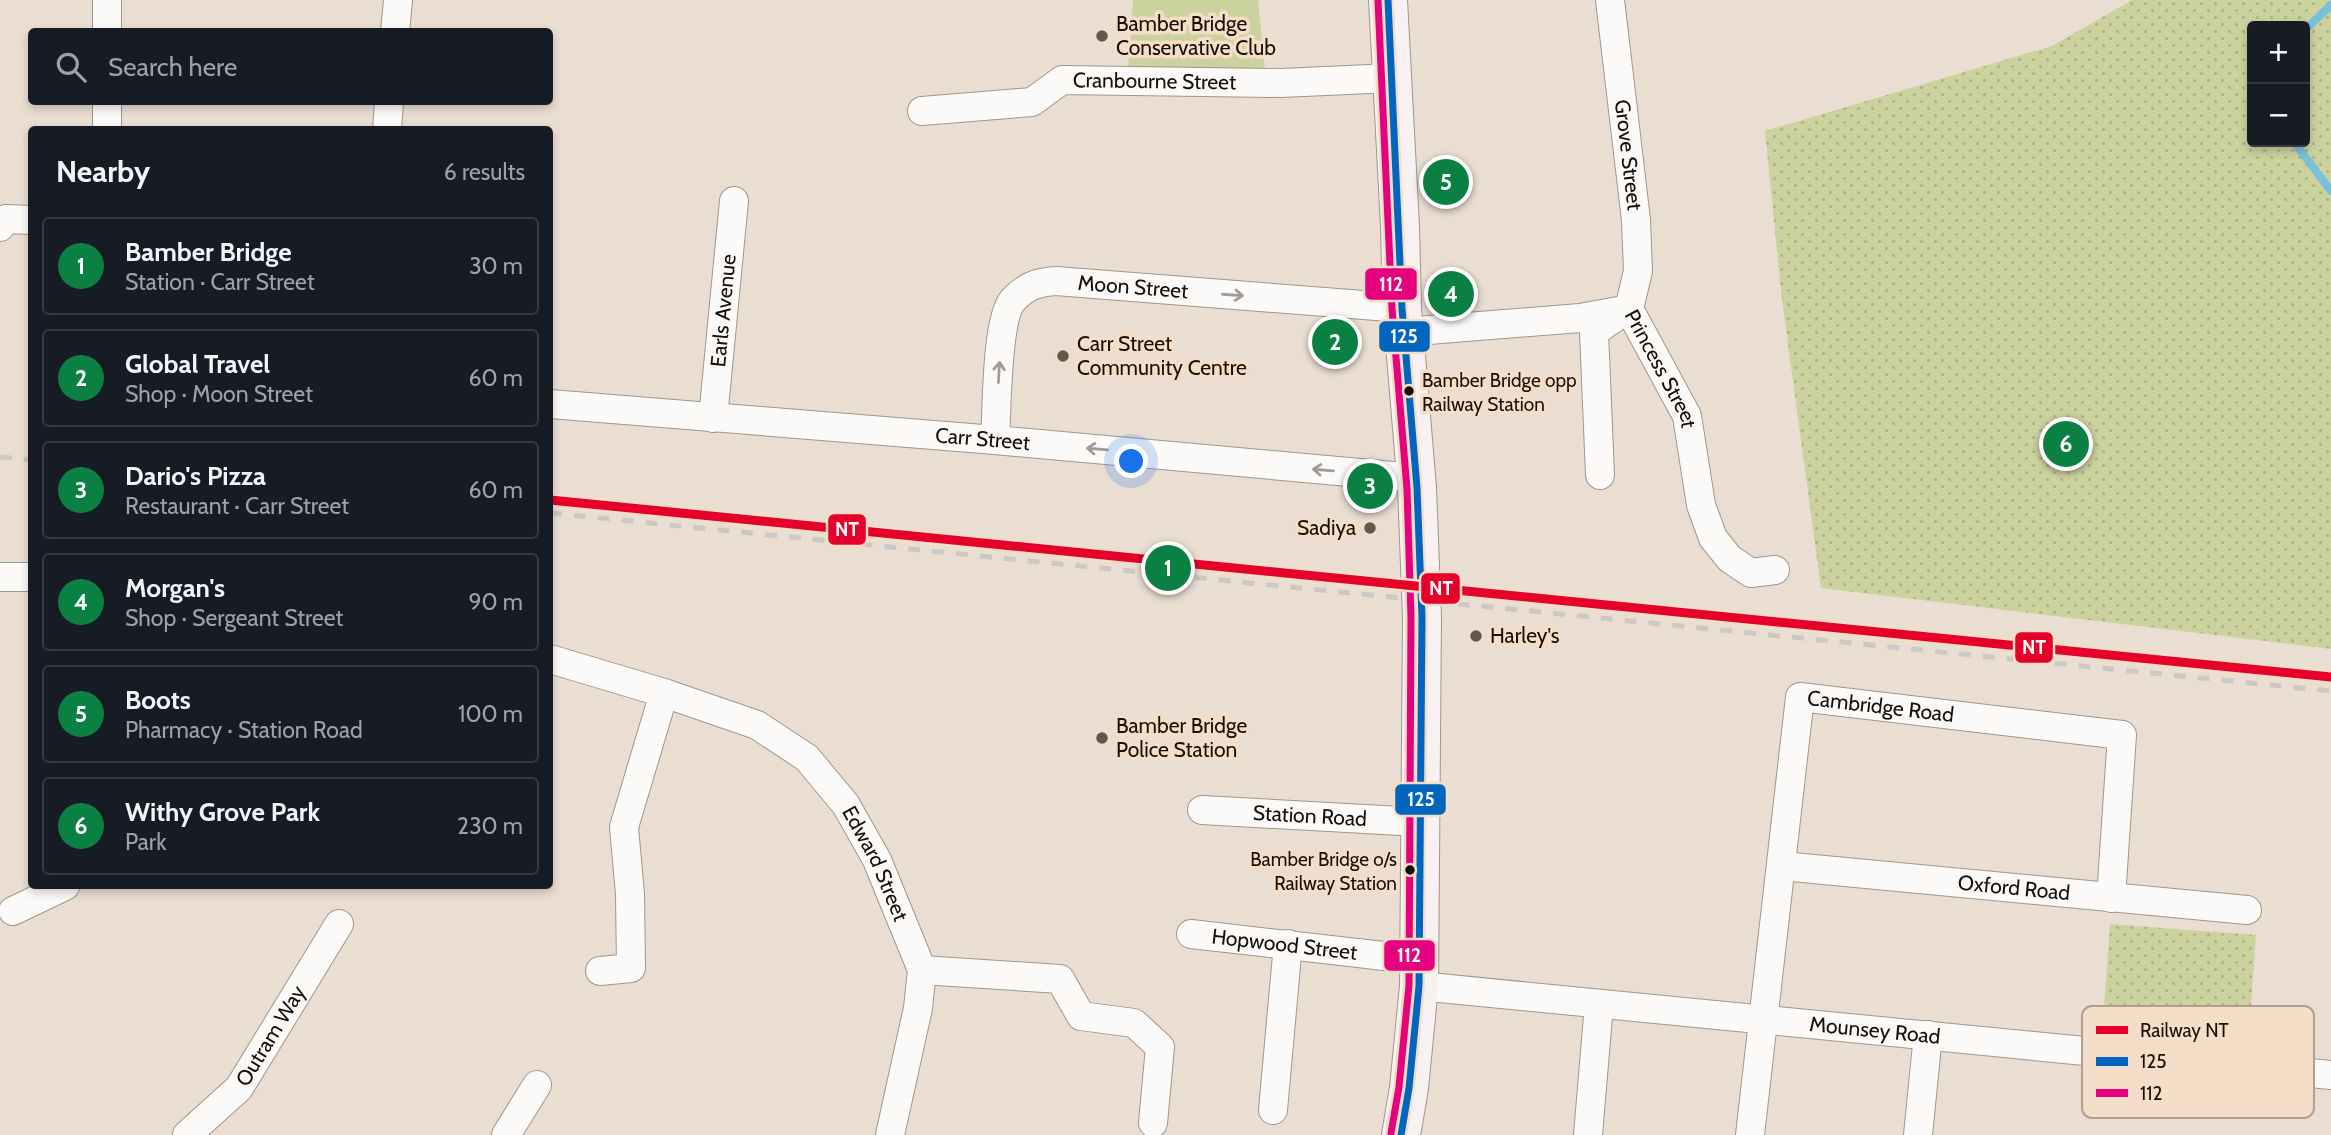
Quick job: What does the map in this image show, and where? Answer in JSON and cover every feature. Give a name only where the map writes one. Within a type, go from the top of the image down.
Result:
[{"type":"main road","points":[[1388,0],[1403,320],[1416,478],[1422,617],[1419,973],[1409,1088],[1401,1135]]},
{"type":"street","points":[[107,0],[107,28]]},
{"type":"street","points":[[395,28],[398,0]]},
{"type":"street","name":"Grove Street","points":[[1610,0],[1636,220],[1638,271],[1629,309]]},
{"type":"street","name":"Cranbourne Street","points":[[922,111],[1032,102],[1062,80],[1281,83],[1392,78]]},
{"type":"street","points":[[107,105],[107,126]]},
{"type":"street","points":[[387,126],[389,105]]},
{"type":"street","name":"Earls Avenue","points":[[713,418],[734,201]]},
{"type":"street","points":[[0,228],[6,219],[28,220]]},
{"type":"street","name":"Moon Street","points":[[995,440],[1001,337],[1011,302],[1035,283],[1056,281],[1403,320],[1580,318],[1629,309]]},
{"type":"street","name":"Princess Street","points":[[1600,475],[1594,332],[1629,309],[1687,416],[1701,505],[1713,538],[1730,559],[1751,573],[1774,570]]},
{"type":"street","name":"Carr Street","points":[[553,404],[1416,478]]},
{"type":"street","points":[[0,577],[28,577]]},
{"type":"street","name":"Edward Street","points":[[553,660],[758,725],[807,758],[846,805],[877,860],[922,970],[918,1008],[890,1135]]},
{"type":"street","points":[[600,971],[631,968],[630,894],[624,827],[664,693]]},
{"type":"street","name":"Cambridge Road","points":[[1750,1135],[1800,697],[2122,735],[2111,898]]},
{"type":"street","name":"Station Road","points":[[1202,810],[1419,822]]},
{"type":"street","name":"Oxford Road","points":[[1782,866],[2247,910]]},
{"type":"street","points":[[13,911],[59,889]]},
{"type":"street","name":"Outram Way","points":[[187,1135],[239,1088],[339,924]]},
{"type":"street","name":"Hopwood Street","points":[[1192,933],[1288,944],[1419,973]]},
{"type":"street","points":[[1273,1110],[1288,944]]},
{"type":"street","points":[[922,970],[1060,979],[1081,1016],[1133,1023],[1160,1047],[1153,1123]]},
{"type":"street","name":"Mounsey Road","points":[[1419,973],[1599,1003],[2082,1050]]},
{"type":"street","points":[[1588,1135],[1599,1003]]},
{"type":"street","points":[[1918,1135],[1928,1035]]},
{"type":"street","points":[[506,1135],[537,1085]]},
{"type":"green space","points":[[1133,0],[1258,0],[1265,70],[1128,72]]},
{"type":"green space","points":[[2132,0],[2331,0],[2331,649],[1821,588],[1782,300],[1765,131],[2052,46]]},
{"type":"green space","points":[[2110,924],[2256,935],[2251,1006],[2104,1006]]},
{"type":"waterway","points":[[2310,25],[2331,5]]},
{"type":"waterway","points":[[2298,147],[2331,191]]},
{"type":"railway","points":[[0,457],[28,460]]},
{"type":"railway","points":[[553,513],[2331,691]]},
{"type":"rail line","name":"NT","points":[[553,500],[2331,677]]},
{"type":"transit line","name":"125","points":[[1388,0],[1402,308],[1417,488],[1422,617],[1419,986],[1409,1088],[1401,1135]]},
{"type":"transit line","name":"112","points":[[1378,1],[1392,309],[1407,489],[1411,617],[1409,985],[1399,1087],[1391,1133]]},
{"type":"place","name":"Bamber Bridge Conservative Club","points":[[1102,36]]},
{"type":"place","name":"Boots","points":[[1446,182]]},
{"type":"place","name":"Morgan's","points":[[1451,294]]},
{"type":"place","name":"Global Travel","points":[[1335,342]]},
{"type":"place","name":"Carr Street Community Centre","points":[[1063,356]]},
{"type":"place","name":"Bamber Bridge opp Railway Station","points":[[1409,391]]},
{"type":"place","name":"Withy Grove Park","points":[[2066,444]]},
{"type":"place","name":"Dario's Pizza","points":[[1370,486]]},
{"type":"place","name":"Sadiya","points":[[1370,528]]},
{"type":"place","name":"Bamber Bridge","points":[[1168,568]]},
{"type":"place","name":"Harley's","points":[[1476,636]]},
{"type":"place","name":"Bamber Bridge Police Station","points":[[1102,738]]},
{"type":"place","name":"Bamber Bridge o/s Railway Station","points":[[1410,870]]}]
